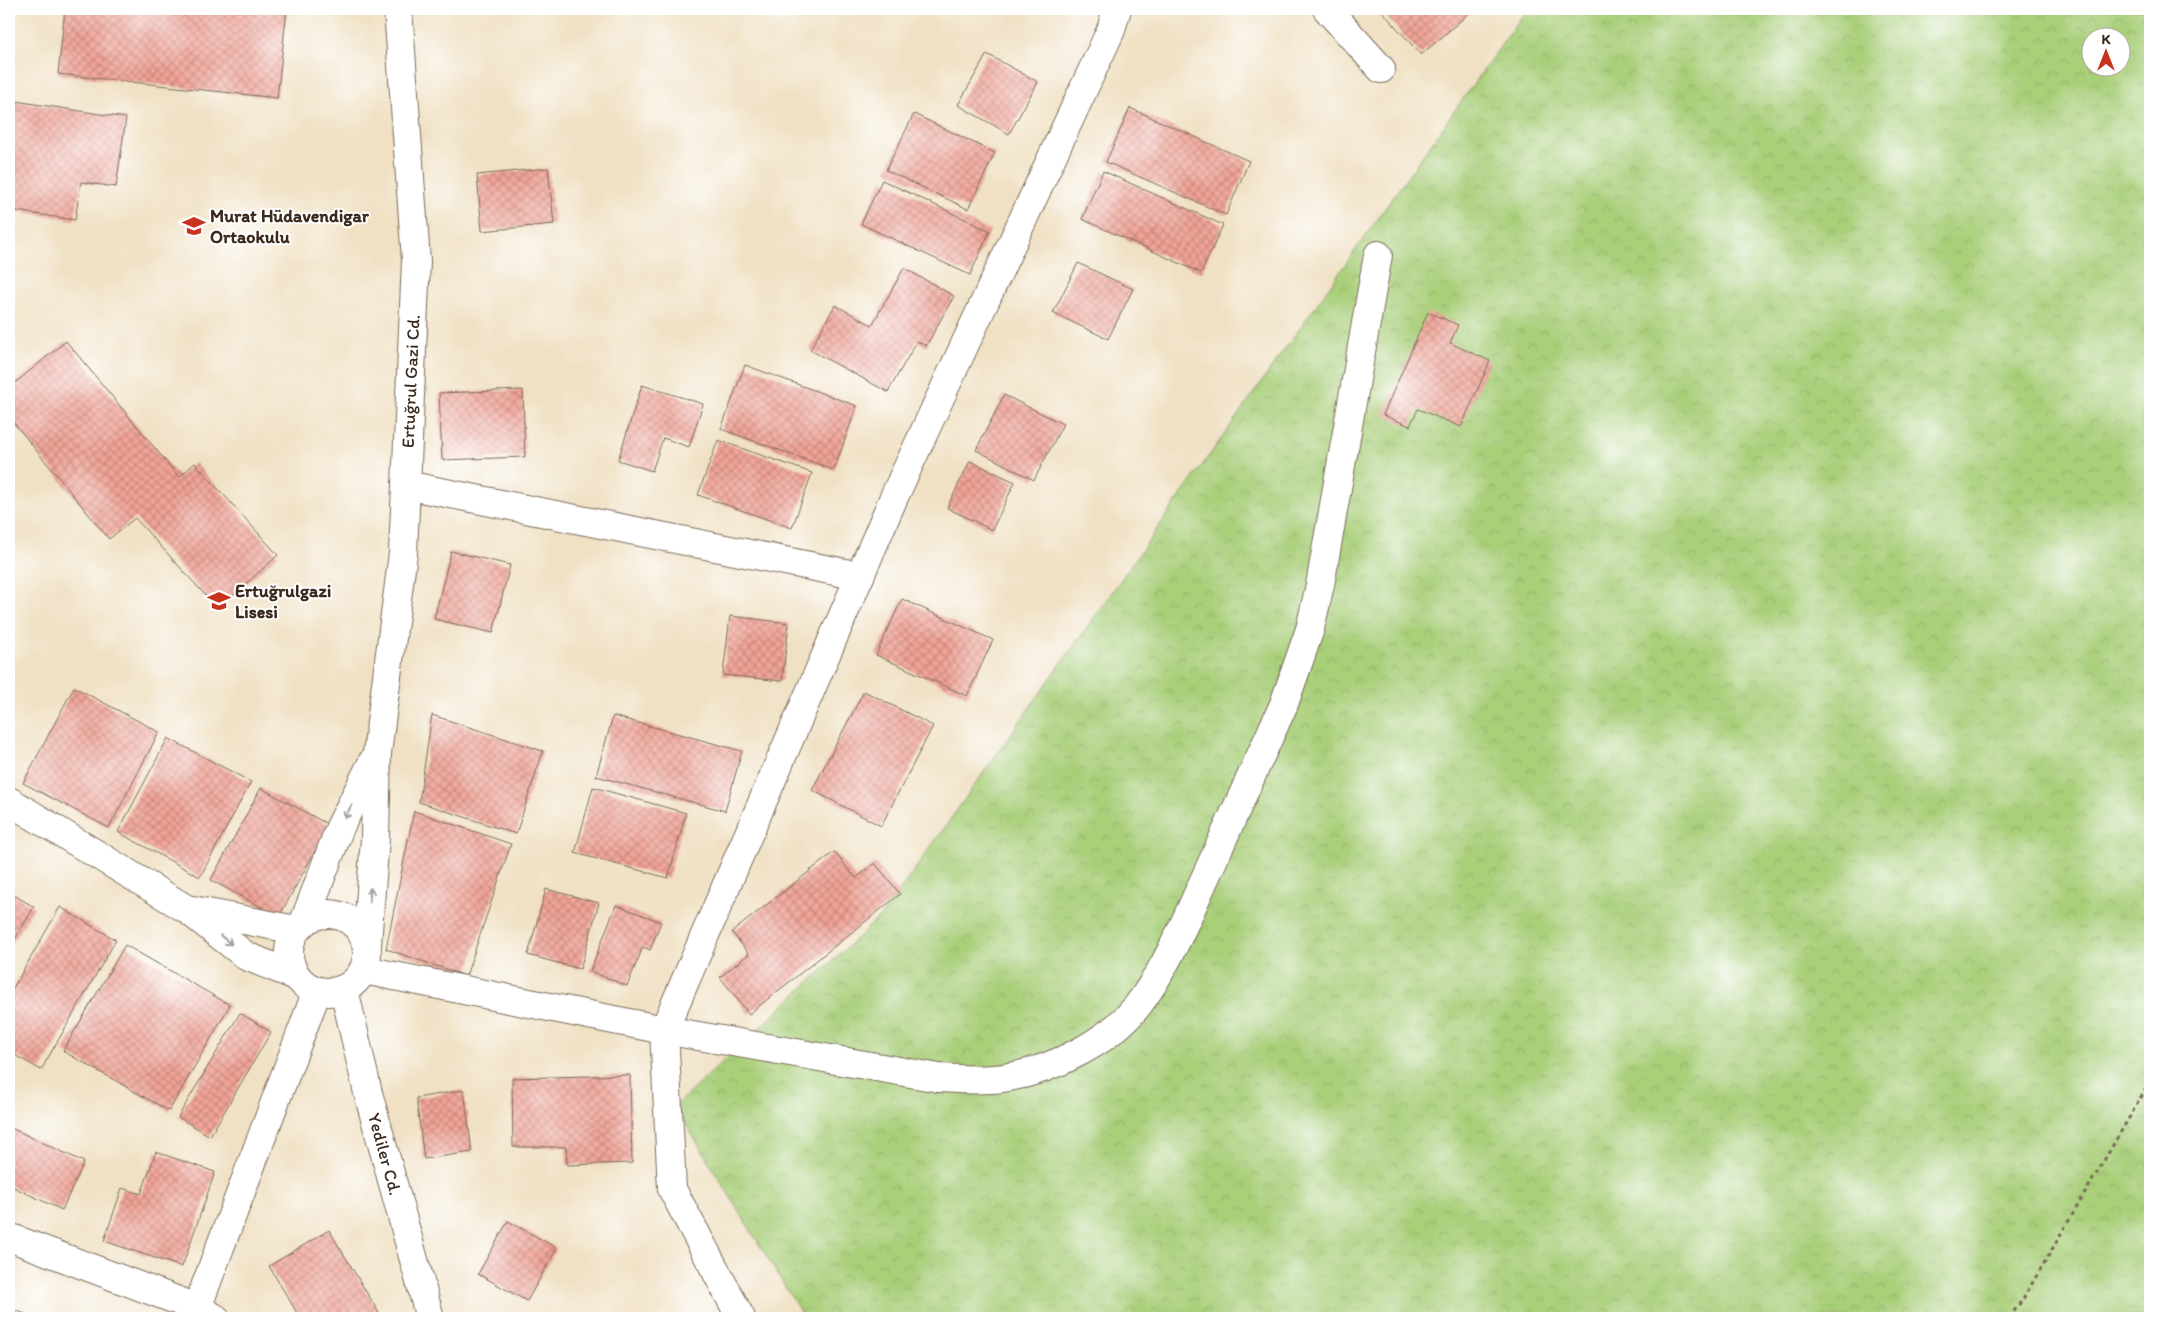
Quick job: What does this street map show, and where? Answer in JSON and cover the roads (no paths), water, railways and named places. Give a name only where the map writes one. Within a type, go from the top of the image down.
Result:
[{"type":"street","name":"Ertuğrul Gazi Cd.","points":[[377,753],[403,553],[416,261],[398,9]]},
{"type":"street","points":[[742,1318],[672,1189],[664,1030],[894,497],[1111,30],[1117,9]]},
{"type":"street","points":[[1327,9],[1381,69]]},
{"type":"street","points":[[364,970],[664,1030],[939,1078],[972,1080],[1003,1078],[1035,1071],[1065,1059],[1094,1043],[1121,1023],[1144,998],[1171,952],[1284,704],[1298,666],[1320,585],[1378,255]]},
{"type":"street","points":[[406,485],[860,576]]},
{"type":"street","points":[[319,985],[290,965],[288,953],[290,941],[300,926],[340,827],[377,753]]},
{"type":"street","points":[[9,801],[188,910],[246,956],[319,985],[355,981],[364,970],[367,958],[366,944],[375,838],[377,753]]},
{"type":"street","points":[[188,910],[300,926],[316,916],[327,914],[340,916],[361,932],[366,944]]},
{"type":"street","points":[[9,1237],[202,1315],[319,985]]},
{"type":"street","name":"Yediler Cd.","points":[[319,985],[368,1093],[430,1318]]},
{"type":"place","name":"Murat Hüdavendigar Ortaokulu","points":[[194,226]]},
{"type":"place","name":"Ertuğrulgazi Lisesi","points":[[219,601]]}]
